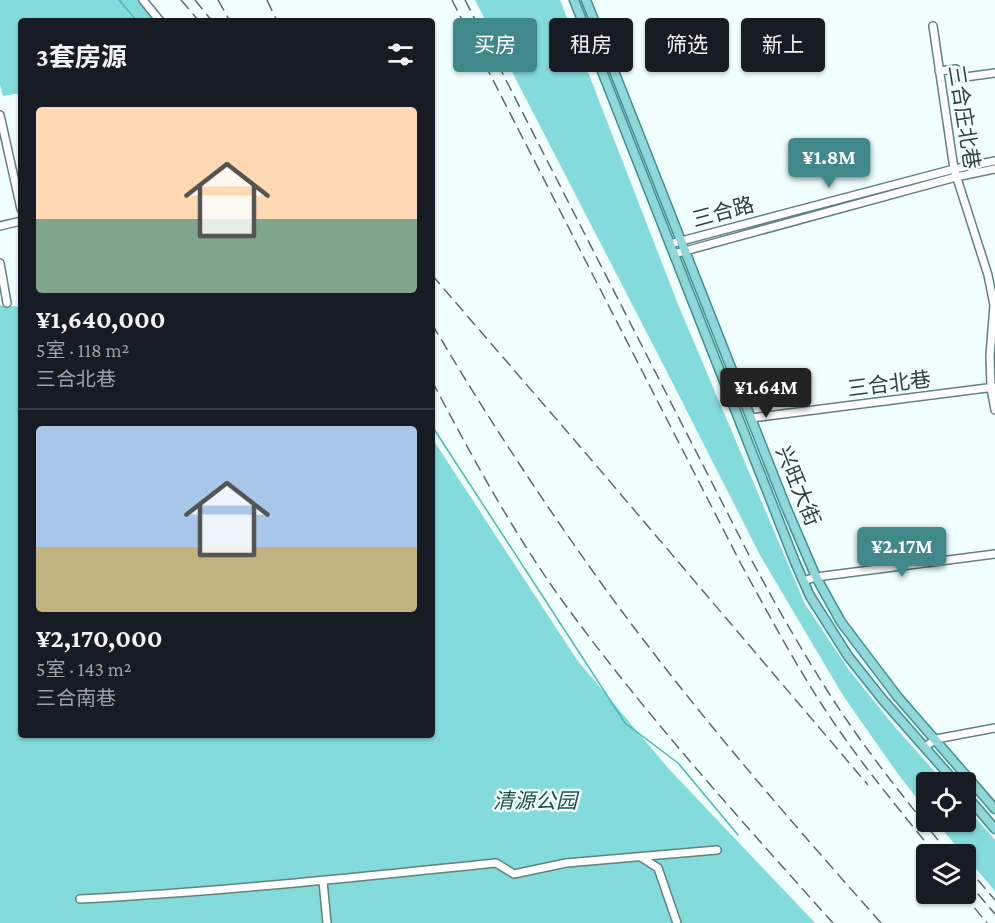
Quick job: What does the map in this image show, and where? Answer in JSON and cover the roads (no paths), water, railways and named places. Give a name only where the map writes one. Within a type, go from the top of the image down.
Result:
[{"type":"main road","name":"兴旺大街","points":[[574,0],[810,596],[848,656],[883,700],[947,772]]},
{"type":"main road","name":"兴旺大街","points":[[586,0],[786,507],[816,577],[841,622],[897,696],[995,809]]},
{"type":"main road","points":[[976,807],[995,829]]},
{"type":"street","points":[[143,0],[158,18]]},
{"type":"street","name":"三合庄北巷","points":[[933,26],[954,169],[992,292],[994,305],[990,356],[995,410]]},
{"type":"street","points":[[939,71],[956,69],[958,78],[995,73]]},
{"type":"street","points":[[0,115],[18,196]]},
{"type":"street","name":"三合路","points":[[670,244],[954,169],[995,161]]},
{"type":"street","name":"三合路","points":[[674,254],[956,177],[995,169]]},
{"type":"street","points":[[0,226],[18,222]]},
{"type":"street","points":[[0,263],[7,303]]},
{"type":"street","name":"三合北巷","points":[[751,418],[993,387]]},
{"type":"street","points":[[803,581],[816,577],[995,554]]},
{"type":"street","points":[[925,747],[936,739],[995,728]]},
{"type":"street","points":[[80,899],[323,881],[496,863],[514,874],[558,864],[717,850]]},
{"type":"street","points":[[641,857],[658,868],[677,923]]},
{"type":"street","points":[[323,881],[327,923]]},
{"type":"waterway","points":[[119,0],[134,18]]},
{"type":"waterway","points":[[435,431],[625,723],[678,763],[738,835]]},
{"type":"railway","points":[[181,0],[196,18]]},
{"type":"railway","points":[[195,0],[210,18]]},
{"type":"railway","points":[[218,0],[228,18]]},
{"type":"railway","points":[[267,0],[276,18]]},
{"type":"railway","points":[[452,0],[741,564],[781,637],[813,691],[850,746],[927,844]]},
{"type":"railway","points":[[465,0],[751,559],[781,613],[847,721],[941,844]]},
{"type":"railway","points":[[435,278],[868,785]]},
{"type":"railway","points":[[435,329],[537,490],[636,631],[738,758],[881,923]]},
{"type":"railway","points":[[435,387],[506,515],[556,592],[655,720],[833,923]]},
{"type":"railway","points":[[976,878],[995,900]]},
{"type":"railway","points":[[976,892],[995,914]]},
{"type":"railway","points":[[971,904],[987,923]]},
{"type":"park label","name":"清源公园","points":[[535,801]]}]
